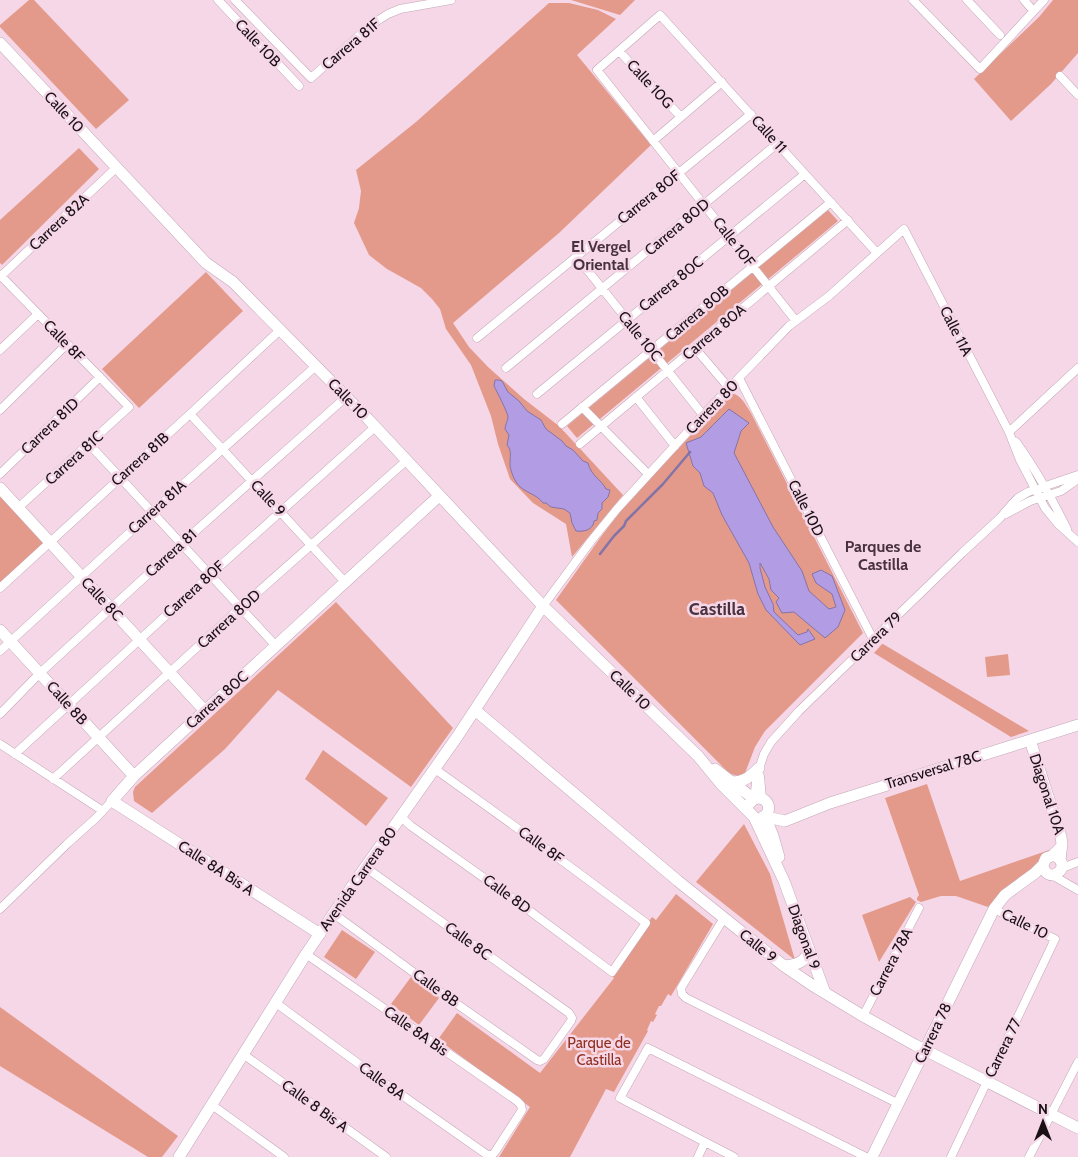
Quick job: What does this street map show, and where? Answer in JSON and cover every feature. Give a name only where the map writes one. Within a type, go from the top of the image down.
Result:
[{"type":"street","name":"Calle 10B","points":[[218,0],[299,86]]},
{"type":"street","name":"Calle 10B","points":[[235,0],[310,78]]},
{"type":"street","name":"Carrera 81F","points":[[310,78],[377,21],[388,14],[400,9],[452,0]]},
{"type":"street","points":[[913,0],[980,69],[1044,0]]},
{"type":"street","points":[[967,0],[1000,35]]},
{"type":"street","points":[[1024,0],[1030,7]]},
{"type":"street","name":"Calle 11","points":[[619,51],[660,15],[877,252]]},
{"type":"street","name":"Calle 10","points":[[0,43],[206,263],[233,282],[316,366],[543,606],[698,756],[721,784],[760,814]]},
{"type":"street","name":"Calle 10F","points":[[619,51],[596,70],[796,321]]},
{"type":"street","name":"Calle 10G","points":[[619,51],[681,117]]},
{"type":"street","points":[[1060,76],[1078,95]]},
{"type":"street","points":[[653,141],[722,82]]},
{"type":"street","name":"Carrera 80F","points":[[477,338],[751,114]]},
{"type":"street","name":"Carrera 80D","points":[[506,368],[778,144]]},
{"type":"street","name":"Carrera 82A","points":[[2,279],[116,168]]},
{"type":"street","name":"Carrera 80C","points":[[537,394],[805,174]]},
{"type":"street","name":"Carrera 80B","points":[[562,424],[831,202]]},
{"type":"street","name":"Carrera 80A","points":[[580,444],[848,220]]},
{"type":"street","name":"Carrera 80","points":[[543,606],[617,508],[702,415],[781,334],[829,296],[904,229]]},
{"type":"street","name":"Calle 11A","points":[[904,229],[1009,432],[1020,460],[1039,498],[1052,517],[1078,542]]},
{"type":"street","name":"Calle 10C","points":[[577,257],[702,415]]},
{"type":"street","name":"Calle 8F","points":[[2,279],[129,407]]},
{"type":"street","points":[[0,350],[38,314]]},
{"type":"street","name":"Carrera 81B","points":[[0,588],[280,330]]},
{"type":"street","points":[[0,410],[67,344]]},
{"type":"street","points":[[695,348],[729,388]]},
{"type":"street","name":"Carrera 81A","points":[[0,651],[316,366]]},
{"type":"street","points":[[1009,432],[1078,368]]},
{"type":"street","name":"Carrera 81D","points":[[0,474],[100,377]]},
{"type":"street","name":"Calle 10D","points":[[739,378],[873,639]]},
{"type":"street","name":"Carrera 81","points":[[0,714],[40,674],[181,544],[346,397]]},
{"type":"street","points":[[636,397],[674,446]]},
{"type":"street","name":"Carrera 81C","points":[[18,508],[129,407]]},
{"type":"street","points":[[582,407],[648,474]]},
{"type":"street","name":"Calle 9","points":[[190,414],[345,582]]},
{"type":"street","name":"Carrera 80F","points":[[15,754],[375,427]]},
{"type":"street","name":"Calle 11A","points":[[1009,432],[1027,457],[1049,494],[1069,534]]},
{"type":"street","points":[[89,444],[276,646]]},
{"type":"street","name":"Carrera 80D","points":[[53,779],[240,608],[406,461]]},
{"type":"street","name":"Carrera 79","points":[[1000,518],[1023,504],[1061,491],[1078,477]]},
{"type":"street","name":"Carrera 79","points":[[757,799],[756,781],[764,754],[771,742],[799,711],[1000,518],[1018,498],[1035,490],[1078,477]]},
{"type":"street","name":"Calle 8C","points":[[0,488],[205,711]]},
{"type":"street","name":"Carrera 80C","points":[[0,909],[103,811],[134,776],[439,496]]},
{"type":"street","name":"Avenida Carrera 80","points":[[179,1157],[306,954],[435,769],[543,606]]},
{"type":"street","name":"Calle 8B","points":[[0,630],[134,776]]},
{"type":"street","name":"Calle 9","points":[[475,710],[784,966],[863,1016],[925,1050],[1078,1128]]},
{"type":"street","name":"Transversal 78C","points":[[787,820],[830,802],[1078,725]]},
{"type":"street","name":"Diagonal 10A","points":[[1030,740],[1061,837],[1062,847],[1053,869]]},
{"type":"street","points":[[0,744],[103,811]]},
{"type":"street","name":"Calle 10","points":[[698,756],[757,799]]},
{"type":"street","points":[[732,782],[747,779],[760,766]]},
{"type":"street","name":"Calle 8F","points":[[435,769],[646,923],[612,972]]},
{"type":"street","points":[[760,814],[767,803],[757,799],[750,802],[748,806],[760,814],[771,818],[787,820]]},
{"type":"street","name":"Calle 8A Bis A","points":[[112,801],[320,934]]},
{"type":"street","name":"Diagonal 9","points":[[760,814],[774,836],[784,881]]},
{"type":"street","name":"Diagonal 9","points":[[760,814],[765,839],[784,881],[825,993]]},
{"type":"street","name":"Calle 8D","points":[[401,817],[612,972]]},
{"type":"street","points":[[774,836],[787,820]]},
{"type":"street","points":[[1053,869],[1078,862]]},
{"type":"street","name":"Calle 8C","points":[[365,867],[571,1015],[571,1021],[544,1060],[540,1061]]},
{"type":"street","points":[[1053,869],[1078,890]]},
{"type":"street","name":"Carrera 78","points":[[872,1157],[994,909],[1006,895],[1053,869]]},
{"type":"street","name":"Carrera 78A","points":[[863,1016],[919,908]]},
{"type":"street","name":"Calle 10","points":[[994,909],[1056,939]]},
{"type":"street","name":"Calle 8B","points":[[334,914],[447,997],[534,1059],[540,1061]]},
{"type":"street","points":[[724,918],[681,988],[682,994],[686,998],[899,1104]]},
{"type":"street","name":"Carrera 77","points":[[951,1157],[1056,939]]},
{"type":"street","points":[[784,966],[802,962],[809,949]]},
{"type":"street","name":"Calle 8A Bis","points":[[306,954],[521,1105],[522,1110],[491,1156]]},
{"type":"street","name":"Calle 8A","points":[[276,1003],[386,1084],[491,1156]]},
{"type":"street","points":[[734,1157],[620,1098],[648,1048],[866,1157]]},
{"type":"street","name":"Calle 8 Bis A","points":[[244,1054],[386,1157]]},
{"type":"street","points":[[1030,1157],[1078,1062]]},
{"type":"street","points":[[212,1105],[284,1157]]},
{"type":"street","points":[[698,1157],[705,1142]]},
{"type":"green space","points":[[29,0],[34,0],[129,100],[96,129],[0,27]]},
{"type":"green space","points":[[571,0],[635,0],[620,15]]},
{"type":"green space","points":[[1053,0],[1078,0],[1078,53],[1051,84],[1011,121],[974,79],[1039,17]]},
{"type":"green space","points":[[549,3],[569,3],[598,10],[616,19],[577,55],[651,145],[559,233],[453,323],[469,347],[488,367],[524,399],[559,426],[623,495],[572,557],[566,524],[533,503],[510,479],[491,416],[471,365],[446,329],[440,309],[421,288],[387,269],[369,255],[354,223],[359,208],[361,191],[356,170],[416,122]]},
{"type":"green space","points":[[79,148],[99,169],[2,265],[0,263],[0,220]]},
{"type":"green space","points":[[828,210],[838,221],[577,438],[567,426]]},
{"type":"green space","points":[[206,272],[243,311],[139,408],[102,369]]},
{"type":"green space","points":[[730,393],[740,397],[751,413],[863,633],[765,731],[755,747],[745,773],[739,776],[727,771],[556,600],[623,508]]},
{"type":"green space","points":[[0,495],[44,544],[0,583]]},
{"type":"green space","points":[[336,602],[453,728],[411,787],[278,690],[225,749],[152,813],[134,801],[133,792],[135,787]]},
{"type":"green space","points":[[882,644],[1029,731],[1011,737],[874,653]]},
{"type":"green space","points":[[1008,654],[1010,675],[987,677],[985,657]]},
{"type":"green space","points":[[323,750],[388,798],[366,826],[305,779]]},
{"type":"green space","points":[[927,784],[960,881],[1056,849],[988,907],[956,896],[941,896],[921,902],[917,900],[919,895],[885,798]]},
{"type":"green space","points":[[744,824],[770,874],[795,960],[696,882]]},
{"type":"green space","name":"Parque de Castilla","points":[[676,894],[713,924],[671,996],[668,994],[661,1006],[659,1006],[655,1014],[657,1015],[653,1022],[651,1021],[648,1031],[614,1092],[606,1089],[570,1157],[499,1157],[530,1107],[443,1043],[444,1041],[439,1038],[457,1013],[540,1073],[614,978],[611,975],[652,917],[656,920]]},
{"type":"green space","points":[[910,897],[916,902],[879,962],[862,915]]},
{"type":"green space","points":[[342,930],[375,952],[356,979],[324,957]]},
{"type":"green space","points":[[411,977],[439,998],[419,1025],[391,1004]]},
{"type":"green space","points":[[0,1007],[178,1136],[162,1157],[148,1157],[0,1066]]},
{"type":"shaded area","points":[[495,380],[502,381],[508,392],[527,411],[541,420],[546,429],[573,450],[583,461],[588,463],[606,489],[610,490],[608,497],[602,503],[602,509],[598,513],[597,520],[594,521],[590,528],[585,531],[576,531],[570,513],[564,509],[551,507],[543,503],[537,497],[522,489],[516,482],[510,464],[510,451],[507,445],[509,435],[505,429],[508,417],[494,386]]},
{"type":"shaded area","points":[[729,409],[749,423],[741,431],[734,453],[773,527],[802,571],[809,591],[829,609],[836,607],[832,594],[816,583],[812,574],[821,570],[832,576],[845,610],[838,627],[825,638],[794,612],[782,613],[776,602],[779,598],[771,590],[769,579],[760,563],[765,587],[773,604],[774,612],[798,635],[807,632],[808,629],[815,639],[800,645],[766,610],[758,594],[749,563],[722,515],[713,493],[704,486],[700,473],[693,466],[686,443],[701,437]]},
{"type":"waterway","points":[[600,554],[624,526],[626,521],[663,484],[690,452]]},
{"type":"district","name":"El Vergel Oriental","points":[[601,255]]},
{"type":"district","name":"Parques de Castilla","points":[[883,555]]},
{"type":"district","name":"Castilla","points":[[717,609]]}]
